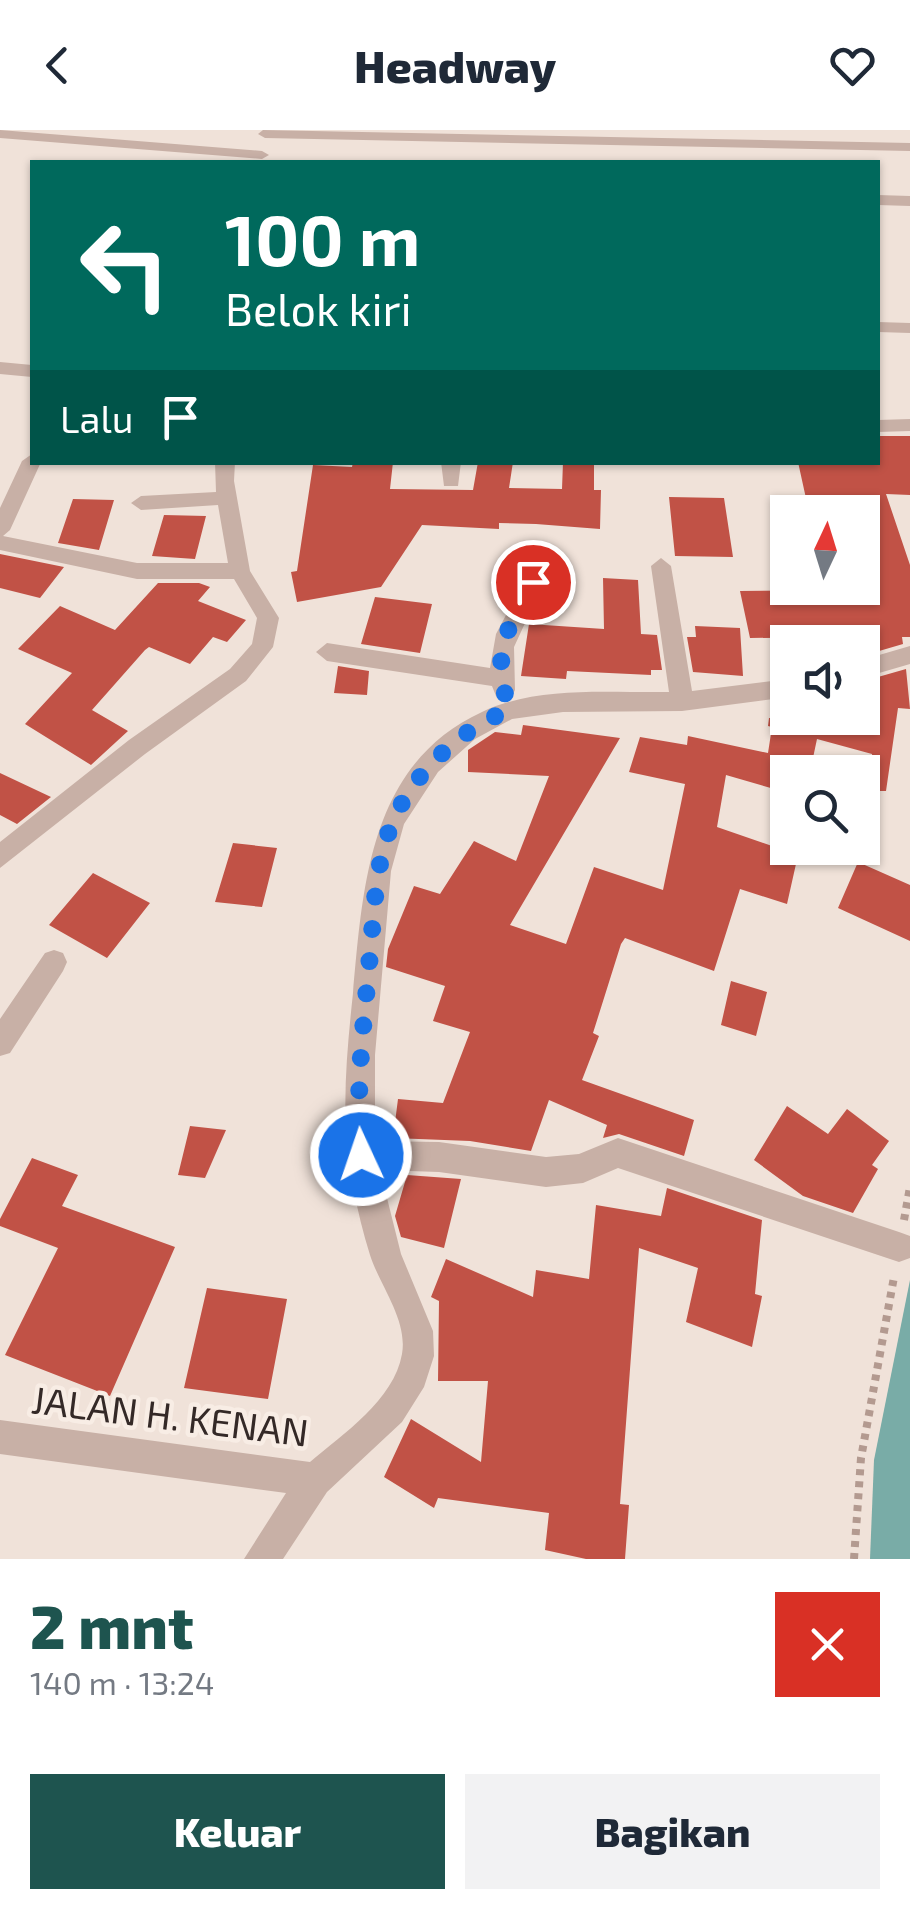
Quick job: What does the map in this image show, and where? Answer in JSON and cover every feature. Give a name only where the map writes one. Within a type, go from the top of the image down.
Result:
[{"type":"street","points":[[0,134],[262,159],[265,132],[910,147]]},
{"type":"street","points":[[631,140],[632,160]]},
{"type":"street","points":[[880,200],[910,200]]},
{"type":"street","points":[[880,327],[910,328]]},
{"type":"street","points":[[0,368],[30,371]]},
{"type":"street","points":[[880,426],[910,425]]},
{"type":"street","points":[[0,530],[30,465]]},
{"type":"street","points":[[0,858],[137,747],[238,676],[262,647],[268,618],[240,571],[225,465]]},
{"type":"street","points":[[141,503],[228,498]]},
{"type":"street","points":[[0,543],[138,572],[240,571]]},
{"type":"street","points":[[661,566],[682,702]]},
{"type":"street","points":[[509,710],[500,678],[501,646],[533,582]]},
{"type":"street","points":[[327,652],[500,678]]},
{"type":"street","points":[[880,666],[907,661]]},
{"type":"street","name":"JALAN H. KENAN","points":[[0,1437],[316,1480],[379,1424],[418,1358],[419,1338],[386,1258],[361,1155],[360,1069],[372,934],[378,881],[391,825],[404,801],[444,751],[476,726],[509,710],[560,704],[732,699],[770,692]]},
{"type":"street","points":[[0,1043],[54,962]]},
{"type":"street","points":[[361,1155],[440,1158],[546,1172],[583,1168],[610,1153],[618,1153],[899,1247]]},
{"type":"street","points":[[262,1559],[316,1480]]},
{"type":"path","points":[[854,1559],[862,1458],[910,1187]]},
{"type":"water","points":[[910,1280],[910,1559],[870,1559],[874,1460]]},
{"type":"building","points":[[880,436],[910,436],[910,495],[886,494],[910,565],[910,637],[902,637],[903,644],[880,651],[880,625],[770,625],[770,638],[750,638],[740,591],[770,591],[770,605],[880,605],[880,495],[805,495],[799,465],[880,465]]},
{"type":"building","points":[[313,465],[393,465],[390,489],[473,490],[477,465],[513,465],[509,488],[562,489],[563,465],[594,465],[594,490],[601,490],[600,529],[499,523],[499,529],[422,525],[381,587],[297,602],[291,572],[297,571]]},
{"type":"building","points":[[669,497],[724,498],[733,557],[675,556]]},
{"type":"building","points":[[73,499],[114,500],[99,550],[58,543]]},
{"type":"building","points":[[164,515],[206,516],[195,559],[152,556]]},
{"type":"building","points":[[0,554],[64,567],[40,598],[0,588]]},
{"type":"building","points":[[603,578],[638,580],[641,634],[657,635],[662,670],[651,670],[651,675],[567,671],[566,679],[521,676],[529,624],[604,629]]},
{"type":"building","points":[[158,583],[199,583],[210,587],[198,601],[246,620],[227,642],[213,637],[190,664],[149,647],[145,650],[92,710],[128,731],[91,765],[25,724],[72,673],[18,649],[60,606],[115,630]]},
{"type":"building","points":[[375,597],[432,604],[420,653],[361,644]]},
{"type":"building","points":[[695,626],[740,628],[743,676],[693,672],[687,637],[696,637]]},
{"type":"building","points":[[338,666],[369,671],[367,695],[334,693]]},
{"type":"building","points":[[906,669],[910,709],[898,708],[886,791],[880,791],[880,755],[817,739],[814,755],[770,755],[770,788],[726,775],[717,827],[770,845],[770,865],[796,865],[787,904],[740,889],[714,971],[625,938],[621,944],[593,1033],[599,1036],[582,1080],[694,1120],[684,1156],[619,1134],[603,1138],[607,1125],[549,1100],[531,1151],[470,1141],[393,1138],[398,1099],[443,1103],[470,1032],[433,1021],[445,986],[386,967],[388,949],[414,886],[440,894],[474,841],[516,861],[549,776],[468,772],[468,750],[495,732],[521,735],[523,725],[620,738],[510,925],[566,944],[594,867],[663,890],[685,784],[629,772],[640,737],[687,745],[688,736],[768,753],[771,735],[880,735],[880,676]]},
{"type":"building","points":[[0,773],[51,797],[17,824],[0,815]]},
{"type":"building","points":[[233,843],[277,848],[262,907],[215,902]]},
{"type":"building","points":[[857,865],[910,885],[910,941],[838,908]]},
{"type":"building","points":[[93,873],[150,903],[107,958],[49,925]]},
{"type":"building","points":[[731,981],[767,992],[756,1036],[721,1025]]},
{"type":"building","points":[[787,1106],[828,1134],[847,1109],[889,1141],[872,1165],[878,1169],[853,1213],[803,1196],[754,1160]]},
{"type":"building","points":[[190,1126],[226,1130],[205,1178],[178,1175]]},
{"type":"building","points":[[32,1158],[78,1175],[62,1206],[175,1247],[110,1396],[5,1355],[58,1248],[0,1226]]},
{"type":"building","points":[[407,1175],[461,1179],[444,1248],[401,1237],[395,1216]]},
{"type":"building","points":[[667,1188],[762,1220],[755,1294],[762,1296],[752,1347],[686,1322],[698,1268],[639,1248],[620,1504],[629,1505],[625,1559],[586,1559],[545,1550],[549,1513],[438,1498],[434,1508],[384,1477],[411,1419],[481,1462],[488,1381],[438,1381],[439,1301],[431,1297],[446,1259],[533,1297],[536,1270],[589,1279],[596,1205],[661,1216]]},
{"type":"building","points":[[207,1288],[287,1299],[268,1399],[184,1388]]},
{"type":"route","points":[[361,1155],[358,1118],[368,973],[378,881],[391,825],[404,801],[444,751],[487,718],[509,710],[499,675],[501,646],[533,582]]}]
